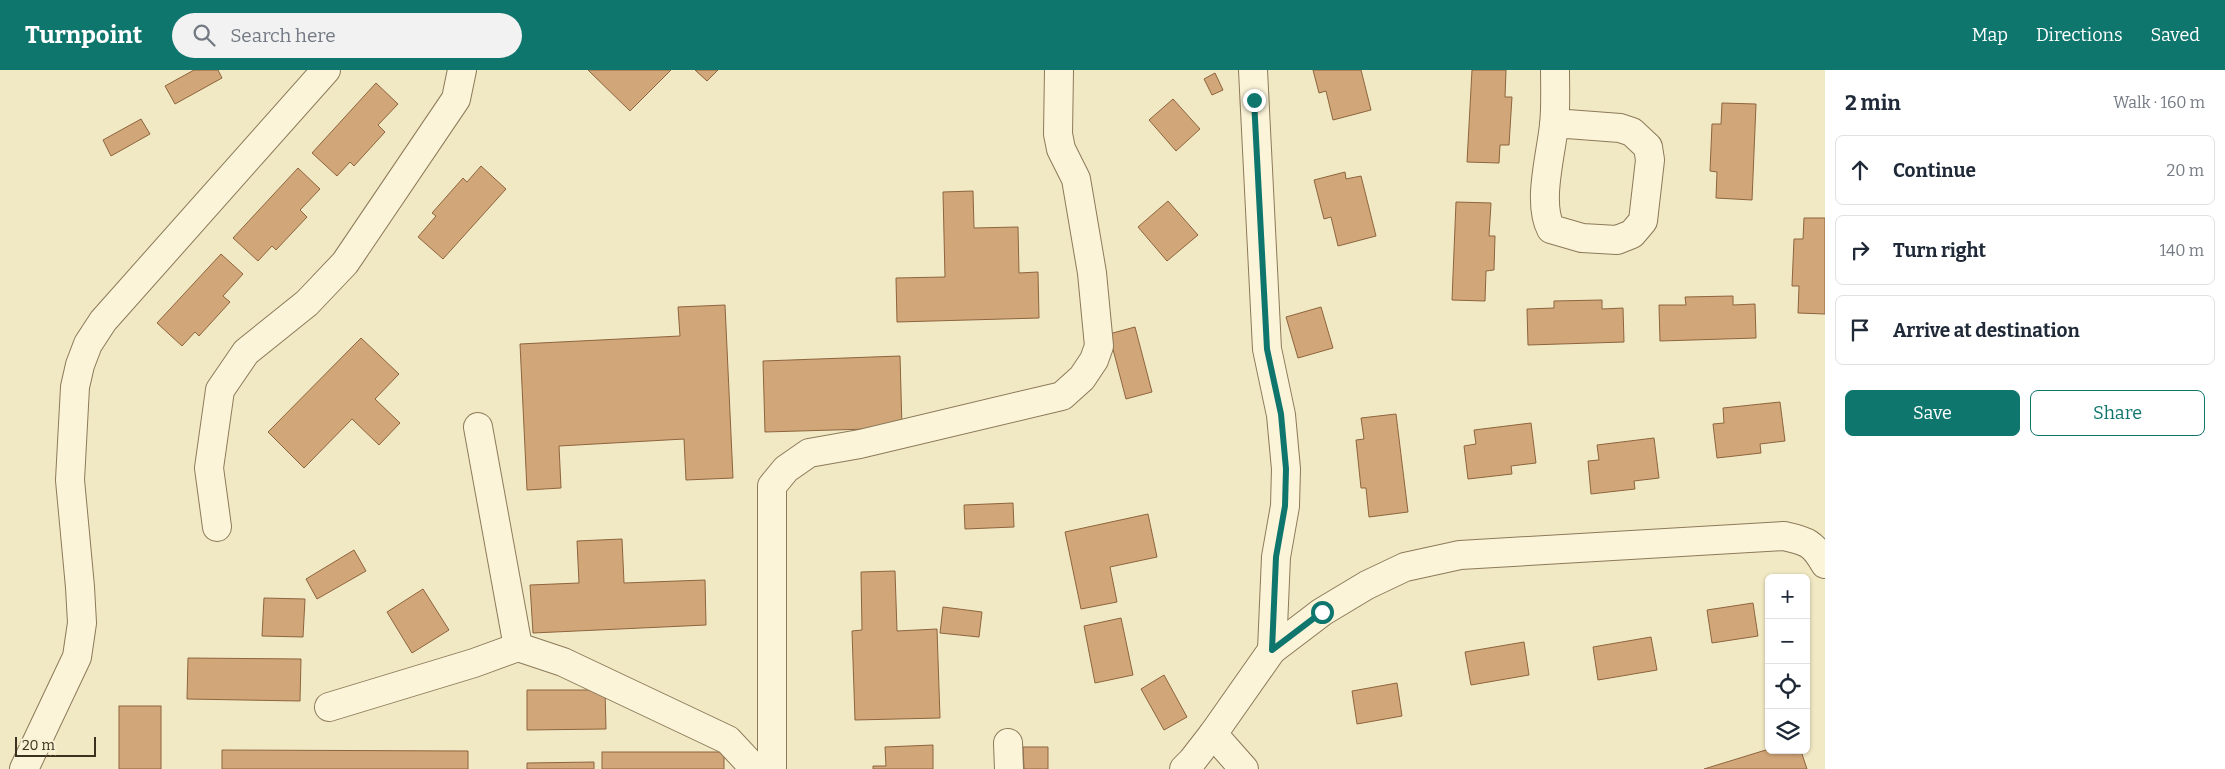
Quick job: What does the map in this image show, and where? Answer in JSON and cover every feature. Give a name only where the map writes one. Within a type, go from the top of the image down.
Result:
[{"type":"street","points":[[24,769],[77,657],[80,641],[80,587],[70,480],[75,387],[80,365],[88,344],[103,321],[326,70]]},
{"type":"street","points":[[217,527],[209,468],[220,390],[246,352],[307,303],[345,263],[456,99],[462,70]]},
{"type":"street","points":[[772,769],[772,486],[786,469],[809,453],[860,444],[1062,396],[1082,378],[1094,360],[1099,346],[1092,273],[1076,179],[1061,149],[1058,134],[1059,70]]},
{"type":"street","points":[[1253,70],[1267,349],[1281,414],[1286,469],[1285,506],[1276,557],[1272,650]]},
{"type":"street","points":[[1554,123],[1626,130],[1632,132],[1648,147],[1650,160],[1643,221],[1632,234],[1617,240],[1582,238],[1551,229],[1546,219],[1545,203],[1554,123],[1556,70]]},
{"type":"street","points":[[478,427],[518,647]]},
{"type":"street","points":[[1184,769],[1213,734],[1272,650],[1322,612],[1367,585],[1405,567],[1460,555],[1784,536],[1804,540],[1816,548],[1825,564]]},
{"type":"street","points":[[329,707],[474,663],[518,647],[563,662],[728,740],[755,769]]},
{"type":"street","points":[[1213,734],[1244,769]]},
{"type":"building","points":[[194,70],[218,70],[222,78],[175,104],[165,86]]},
{"type":"building","points":[[588,70],[671,70],[630,111]]},
{"type":"building","points":[[695,70],[718,70],[707,81]]},
{"type":"building","points":[[1313,70],[1361,70],[1371,110],[1333,120],[1326,91],[1319,93]]},
{"type":"building","points":[[1472,70],[1506,70],[1505,97],[1512,97],[1509,145],[1500,145],[1499,163],[1467,162]]},
{"type":"building","points":[[1215,73],[1223,90],[1212,95],[1204,79]]},
{"type":"building","points":[[376,83],[398,104],[378,125],[385,132],[354,166],[350,162],[337,176],[312,153]]},
{"type":"building","points":[[1173,99],[1200,129],[1176,151],[1149,120]]},
{"type":"building","points":[[1722,103],[1756,104],[1752,200],[1716,198],[1717,172],[1710,171],[1712,124],[1721,124]]},
{"type":"building","points":[[141,119],[150,134],[111,156],[103,140]]},
{"type":"building","points":[[481,166],[506,189],[443,259],[418,237],[436,216],[432,213],[463,178],[467,182]]},
{"type":"building","points":[[298,168],[320,189],[300,210],[307,217],[276,250],[272,246],[258,261],[233,238]]},
{"type":"building","points":[[1345,172],[1346,179],[1361,176],[1376,236],[1338,246],[1331,217],[1324,219],[1314,180]]},
{"type":"building","points":[[973,191],[974,228],[1018,227],[1019,273],[1038,272],[1039,318],[897,322],[896,278],[945,277],[943,192]]},
{"type":"building","points":[[1168,201],[1198,235],[1167,261],[1138,227]]},
{"type":"building","points":[[1456,202],[1491,203],[1489,236],[1495,236],[1494,270],[1486,271],[1485,301],[1452,300]]},
{"type":"building","points":[[1804,218],[1825,218],[1825,314],[1798,313],[1799,286],[1792,286],[1794,239],[1803,239]]},
{"type":"building","points":[[221,254],[243,274],[223,296],[230,302],[199,336],[195,332],[182,346],[157,323]]},
{"type":"building","points":[[1733,296],[1733,305],[1755,304],[1756,338],[1660,341],[1659,305],[1686,305],[1685,297]]},
{"type":"building","points":[[1602,300],[1602,309],[1623,308],[1624,342],[1528,345],[1527,309],[1554,308],[1554,301]]},
{"type":"building","points":[[725,305],[733,478],[686,480],[684,439],[559,446],[561,488],[527,490],[520,344],[680,336],[678,307]]},
{"type":"building","points":[[1321,307],[1333,348],[1298,358],[1286,317]]},
{"type":"building","points":[[1135,327],[1152,392],[1126,399],[1109,334]]},
{"type":"building","points":[[361,338],[399,374],[375,399],[400,423],[379,445],[352,419],[304,468],[268,432]]},
{"type":"building","points":[[900,356],[902,428],[765,432],[763,361]]},
{"type":"building","points":[[1780,402],[1785,441],[1760,444],[1761,453],[1717,458],[1713,424],[1724,423],[1723,408]]},
{"type":"building","points":[[1396,414],[1408,512],[1369,517],[1366,488],[1361,488],[1356,440],[1364,439],[1361,418]]},
{"type":"building","points":[[1531,423],[1536,463],[1511,466],[1512,474],[1468,479],[1464,446],[1476,444],[1474,430]]},
{"type":"building","points":[[1654,438],[1659,478],[1634,481],[1635,489],[1591,494],[1588,461],[1599,460],[1597,445]]},
{"type":"building","points":[[1013,503],[1014,527],[965,529],[964,505]]},
{"type":"building","points":[[1148,514],[1157,557],[1110,567],[1117,602],[1081,609],[1065,532]]},
{"type":"building","points":[[622,539],[624,583],[705,580],[706,625],[533,633],[530,585],[579,583],[577,541]]},
{"type":"building","points":[[354,550],[366,571],[317,599],[306,579]]},
{"type":"building","points":[[895,571],[897,631],[937,629],[940,718],[855,720],[852,631],[862,630],[861,572]]},
{"type":"building","points":[[423,589],[449,630],[412,653],[387,612]]},
{"type":"building","points":[[264,598],[305,599],[303,637],[262,636]]},
{"type":"building","points":[[1753,603],[1758,636],[1712,643],[1707,610]]},
{"type":"building","points":[[943,607],[982,612],[979,637],[940,633]]},
{"type":"building","points":[[1121,618],[1133,675],[1095,683],[1084,626]]},
{"type":"building","points":[[1651,637],[1657,670],[1598,680],[1593,647]]},
{"type":"building","points":[[1524,642],[1529,675],[1471,685],[1465,652]]},
{"type":"building","points":[[188,658],[301,659],[300,701],[187,699]]},
{"type":"building","points":[[1164,675],[1187,717],[1164,730],[1141,689]]},
{"type":"building","points":[[1397,683],[1402,716],[1357,724],[1352,691]]},
{"type":"building","points":[[527,690],[605,690],[606,729],[527,730]]},
{"type":"building","points":[[119,706],[161,706],[161,769],[119,769]]},
{"type":"building","points":[[933,745],[933,769],[873,769],[873,766],[886,766],[885,747]]},
{"type":"building","points":[[1023,747],[1048,747],[1048,769],[1024,769]]},
{"type":"building","points":[[222,750],[468,751],[468,769],[222,769]]},
{"type":"building","points":[[1765,750],[1765,754],[1802,754],[1807,769],[1704,769]]},
{"type":"building","points":[[602,752],[724,752],[724,769],[602,769]]},
{"type":"building","points":[[594,762],[594,769],[527,769],[527,763]]},
{"type":"route","points":[[1254,100],[1262,285],[1267,349],[1285,439],[1286,469],[1285,506],[1276,557],[1272,650],[1322,612]]}]
